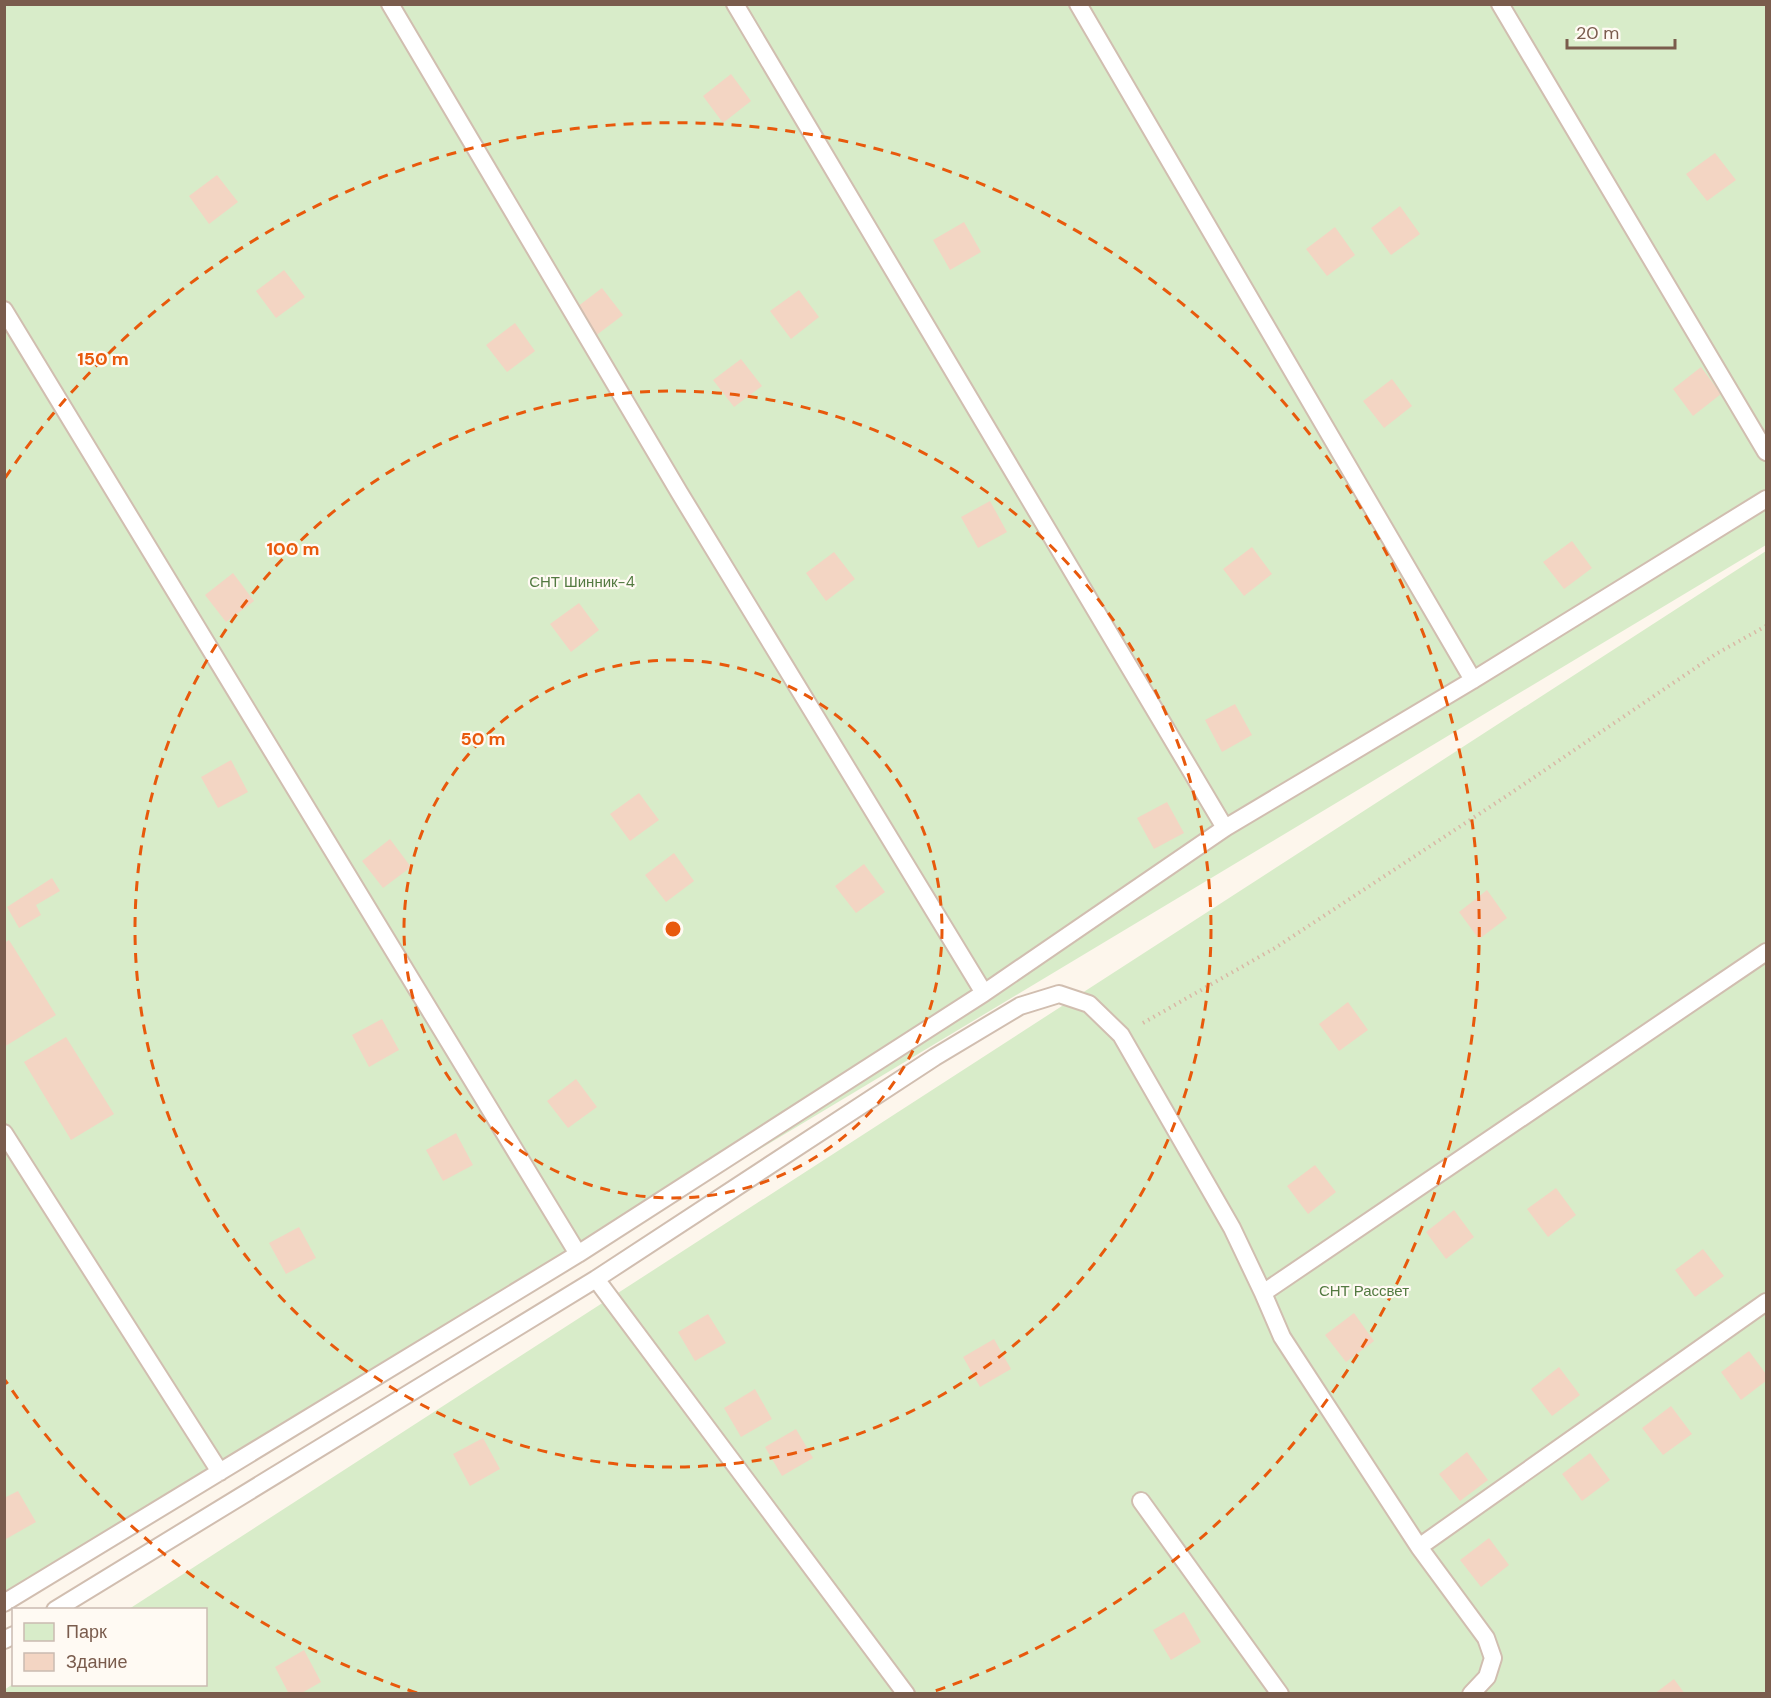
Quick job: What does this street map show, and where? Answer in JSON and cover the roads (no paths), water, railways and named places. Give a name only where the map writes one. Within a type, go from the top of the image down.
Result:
[{"type":"lane","points":[[390,4],[679,492],[984,993]]},
{"type":"lane","points":[[735,4],[1225,828]]},
{"type":"lane","points":[[1078,4],[1473,680]]},
{"type":"lane","points":[[1500,4],[1767,452]]},
{"type":"lane","points":[[4,310],[578,1254]]},
{"type":"lane","points":[[4,1603],[578,1254],[984,993],[1225,828],[1473,680],[1767,499]]},
{"type":"lane","points":[[1263,1293],[1767,952]]},
{"type":"lane","points":[[58,1608],[596,1279],[935,1057],[1020,1006],[1059,994],[1089,1004],[1121,1035],[1232,1228],[1281,1337],[1419,1547],[1486,1638],[1493,1658],[1487,1677],[1471,1694]]},
{"type":"lane","points":[[4,1133],[220,1472]]},
{"type":"lane","points":[[596,1279],[906,1694]]},
{"type":"lane","points":[[1419,1547],[1767,1302]]},
{"type":"lane","points":[[1141,1501],[1280,1694]]},
{"type":"park label","name":"СНТ Шинник-4","points":[[582,582]]},
{"type":"park label","name":"СНТ Рассвет","points":[[1364,1291]]}]
